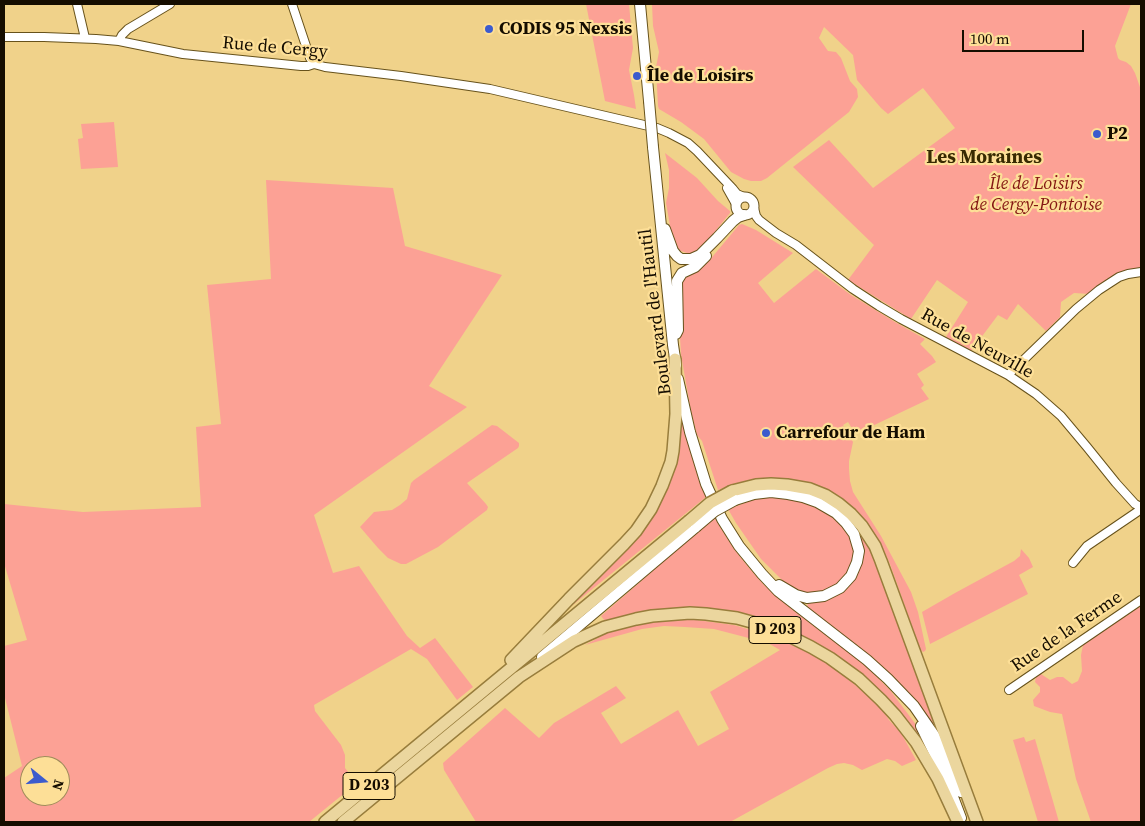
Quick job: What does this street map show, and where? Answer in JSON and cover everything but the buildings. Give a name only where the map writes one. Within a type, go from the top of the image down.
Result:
[{"type":"main road","name":"Boulevard de l'Hautil","points":[[640,4],[673,345],[690,432],[706,484],[730,533],[754,566],[778,590],[867,660],[914,706],[929,727],[976,822]]},
{"type":"main road","points":[[673,345],[678,330],[677,281],[682,273],[700,262],[741,211]]},
{"type":"main road","points":[[661,218],[673,250],[681,258],[687,260],[700,255],[718,238]]},
{"type":"main road","points":[[479,694],[624,544],[636,531],[651,508],[671,462],[675,438],[675,359]]},
{"type":"main road","name":"D 203","points":[[734,496],[748,486],[780,484],[802,487],[839,504],[862,526],[875,546],[881,561],[976,822]]},
{"type":"main road","name":"D 203","points":[[325,822],[479,694],[692,524],[710,503],[734,496],[771,492],[811,499],[842,518],[854,534],[858,545],[858,562],[848,580],[835,591],[818,597],[807,598],[796,595],[774,582],[754,566]]},
{"type":"main road","points":[[519,677],[617,595],[692,524]]},
{"type":"main road","name":"D 203","points":[[343,822],[519,677],[574,642],[605,627],[636,619],[690,613],[738,618],[766,626],[796,638],[830,658],[859,679],[905,727],[926,757],[958,822]]},
{"type":"main road","name":"Boulevard de l'Hautil","points":[[894,686],[926,735],[944,773],[962,822]]},
{"type":"street","points":[[77,4],[85,38]]},
{"type":"street","points":[[119,42],[128,29],[170,4]]},
{"type":"street","points":[[292,4],[310,58],[314,64]]},
{"type":"street","name":"Rue de Cergy","points":[[4,37],[85,38],[211,57],[301,66],[314,64],[324,68],[483,88],[669,132],[688,143],[711,166]]},
{"type":"street","points":[[711,166],[738,194],[752,200],[754,208],[751,214],[741,211],[711,166]]},
{"type":"street","points":[[741,211],[739,200],[744,197]]},
{"type":"street","name":"Rue de Neuville","points":[[754,208],[758,219],[796,245],[853,289],[879,306],[1008,375],[1036,394],[1061,416],[1116,483],[1141,508]]},
{"type":"street","name":"Rue de Neuville","points":[[741,211],[762,228],[776,233]]},
{"type":"street","points":[[1008,375],[1076,309],[1099,290],[1128,274],[1141,272]]},
{"type":"street","points":[[1073,562],[1087,546],[1141,508]]},
{"type":"street","name":"Rue de la Ferme","points":[[1009,690],[1141,600]]},
{"type":"green space","points":[[586,4],[629,4],[633,48],[629,70],[636,109],[605,101]]},
{"type":"green space","name":"Île de Loisirs de Cergy-Pontoise","points":[[652,4],[1131,4],[1115,46],[1118,58],[1131,66],[1141,90],[1141,270],[1090,294],[1074,293],[1061,302],[1060,317],[1046,331],[1018,304],[1007,320],[998,315],[971,351],[946,337],[968,302],[937,280],[911,319],[848,280],[874,245],[793,167],[829,140],[873,188],[955,128],[923,88],[888,114],[857,80],[853,55],[824,27],[819,38],[828,51],[836,52],[841,58],[850,81],[857,89],[858,97],[849,112],[767,178],[761,181],[744,179],[731,172],[704,139],[659,109],[656,67],[659,52],[653,26]]},
{"type":"green space","points":[[114,122],[118,167],[81,169],[78,139],[83,138],[81,124]]},
{"type":"green space","points":[[665,153],[697,178],[730,211],[700,250],[690,254],[677,248],[672,237],[666,203],[669,188],[669,170]]},
{"type":"green space","points":[[266,180],[393,188],[405,246],[502,275],[429,386],[467,407],[314,515],[333,573],[359,566],[407,636],[420,648],[435,638],[473,687],[457,700],[427,659],[411,649],[314,705],[315,711],[341,745],[345,755],[345,768],[357,783],[309,822],[4,822],[4,778],[20,767],[20,806],[70,806],[70,756],[20,756],[20,758],[4,694],[4,646],[27,640],[4,563],[4,504],[83,512],[201,507],[196,427],[221,424],[207,285],[271,279]]},
{"type":"green space","points":[[742,224],[756,230],[793,253],[758,283],[774,303],[816,269],[851,295],[925,339],[920,344],[936,362],[917,374],[924,385],[921,388],[929,399],[868,428],[866,426],[855,433],[848,422],[843,425],[853,442],[849,469],[853,492],[881,536],[911,592],[918,612],[926,649],[923,652],[920,649],[890,564],[878,538],[860,514],[850,505],[806,483],[785,479],[758,479],[733,484],[718,490],[702,441],[697,435],[691,411],[681,355],[680,291],[683,280],[708,262],[739,225]]},
{"type":"green space","points":[[682,420],[699,481],[706,497],[569,608],[657,509],[674,468],[680,421]]},
{"type":"green space","points":[[492,425],[497,426],[519,443],[519,446],[467,483],[486,504],[487,510],[438,547],[406,564],[401,564],[388,558],[360,527],[374,512],[392,510],[400,505],[407,499],[411,483],[414,480]]},
{"type":"green space","points":[[766,497],[798,499],[817,506],[836,519],[849,535],[853,543],[854,553],[850,571],[841,582],[823,592],[807,594],[789,587],[761,559],[728,509]]},
{"type":"green space","points":[[714,517],[734,549],[764,585],[798,614],[858,659],[890,690],[924,737],[939,768],[876,688],[832,653],[787,629],[773,623],[731,612],[679,607],[645,611],[605,621],[601,616]]},
{"type":"green space","points":[[858,528],[870,547],[939,731],[936,733],[910,695],[886,670],[807,607],[808,602],[856,577],[861,565]]},
{"type":"green space","points":[[1021,549],[1029,558],[1033,567],[1019,575],[1028,594],[930,644],[922,612],[1014,561],[1020,556]]},
{"type":"green space","points":[[1141,604],[1141,822],[1091,822],[1076,779],[1062,714],[1034,706],[1033,700],[1040,692],[1040,687],[1035,682],[1036,677],[1041,674],[1050,680],[1063,677],[1072,684],[1078,681],[1082,671],[1081,655],[1083,645]]},
{"type":"green space","points":[[697,620],[734,625],[768,635],[813,654],[844,675],[882,709],[901,733],[916,760],[902,766],[895,761],[887,759],[862,770],[853,765],[837,764],[730,822],[476,822],[444,770],[443,763],[505,708],[539,738],[554,723],[616,686],[626,698],[601,713],[621,744],[678,710],[698,746],[729,729],[710,692],[780,650],[768,643],[714,629],[664,626],[642,629],[585,645],[607,633],[628,627],[646,623]]},
{"type":"green space","points":[[1024,737],[1026,742],[1035,739],[1059,822],[1038,822],[1013,740]]},
{"type":"place","name":"CODIS 95 Nexsis","points":[[489,29]]},
{"type":"place","name":"Île de Loisirs","points":[[637,76]]},
{"type":"place","name":"P2","points":[[1097,134]]},
{"type":"place","name":"Carrefour de Ham","points":[[766,433]]},
{"type":"district","name":"Les Moraines","points":[[984,158]]}]
